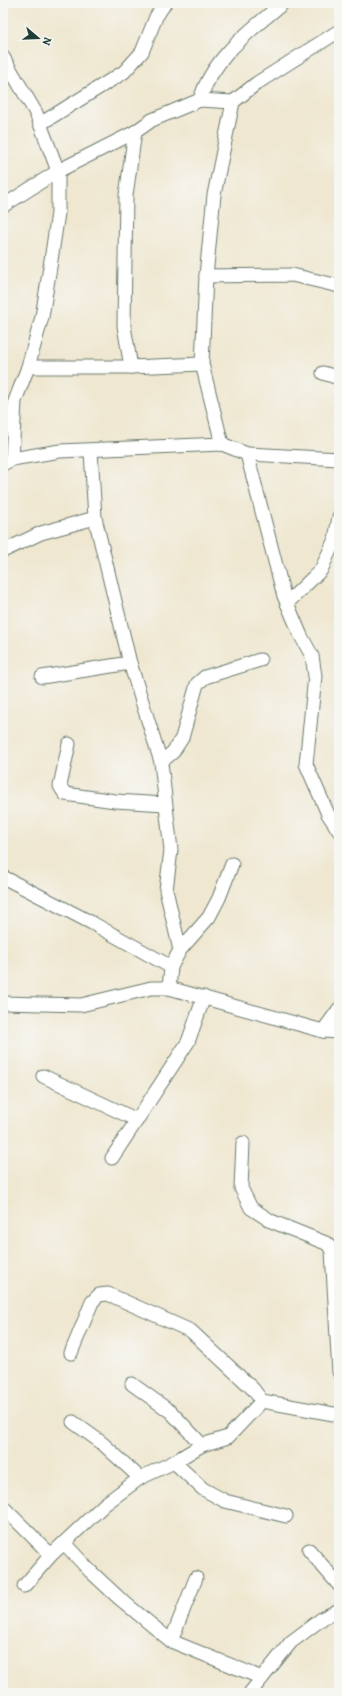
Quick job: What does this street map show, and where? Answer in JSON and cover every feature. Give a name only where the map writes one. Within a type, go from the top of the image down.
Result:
[{"type":"street","points":[[40,124],[124,72],[142,52],[156,17],[165,3]]},
{"type":"street","points":[[200,100],[204,85],[222,58],[283,3]]},
{"type":"street","points":[[222,444],[202,364],[206,276],[214,195],[233,102],[257,83],[339,31]]},
{"type":"street","points":[[3,57],[36,113],[58,171],[58,213],[42,317],[28,367],[15,401],[7,462],[60,451],[91,451],[222,444],[247,454],[339,459]]},
{"type":"street","points":[[3,206],[58,171],[135,132],[152,120],[200,100],[233,102]]},
{"type":"street","points":[[132,367],[124,326],[126,195],[135,132]]},
{"type":"street","points":[[206,276],[292,275],[339,286]]},
{"type":"street","points":[[28,367],[132,367],[202,364]]},
{"type":"street","points":[[323,373],[339,378]]},
{"type":"street","points":[[91,451],[95,518],[130,663],[161,762],[171,850],[166,890],[180,950]]},
{"type":"street","points":[[247,454],[287,603],[301,636],[312,656],[314,676],[306,764],[328,814],[339,831]]},
{"type":"street","points":[[287,603],[322,570],[335,539],[339,517]]},
{"type":"street","points":[[3,551],[41,533],[95,518]]},
{"type":"street","points":[[161,762],[173,752],[182,738],[197,684],[205,676],[260,660]]},
{"type":"street","points":[[42,677],[130,663]]},
{"type":"street","points":[[69,744],[60,786],[65,794],[115,801],[165,804]]},
{"type":"street","points":[[169,988],[171,966],[180,950],[209,917],[219,898],[232,864]]},
{"type":"street","points":[[3,877],[171,966]]},
{"type":"street","points":[[3,1003],[81,1005],[151,988],[169,988],[323,1031],[339,1032]]},
{"type":"street","points":[[112,1158],[188,1042],[204,998]]},
{"type":"street","points":[[323,1031],[339,1009]]},
{"type":"street","points":[[43,1076],[137,1120]]},
{"type":"street","points":[[243,1143],[241,1188],[252,1208],[271,1221],[328,1244],[332,1251],[337,1303],[339,1372]]},
{"type":"street","points":[[71,1353],[92,1302],[99,1295],[108,1294],[191,1331],[253,1388],[262,1401],[339,1415]]},
{"type":"street","points":[[132,1384],[171,1412],[202,1445]]},
{"type":"street","points":[[24,1586],[51,1556],[105,1504],[140,1478],[174,1462],[202,1445],[228,1437],[262,1401]]},
{"type":"street","points":[[73,1422],[102,1443],[140,1478]]},
{"type":"street","points":[[174,1462],[203,1489],[225,1501],[286,1516]]},
{"type":"street","points":[[3,1507],[51,1556]]},
{"type":"street","points":[[64,1543],[90,1571],[119,1598],[171,1641],[262,1678]]},
{"type":"street","points":[[309,1550],[339,1585]]},
{"type":"street","points":[[171,1641],[196,1578]]},
{"type":"street","points":[[250,1693],[291,1642],[323,1618],[339,1610]]}]
